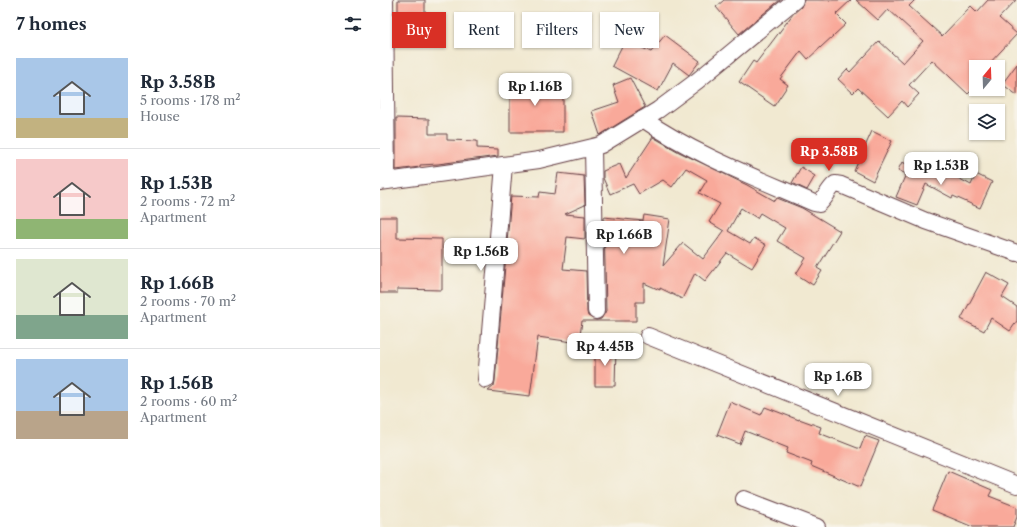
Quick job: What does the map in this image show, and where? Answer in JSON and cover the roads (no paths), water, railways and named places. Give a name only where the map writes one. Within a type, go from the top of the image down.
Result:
[{"type":"street","points":[[385,0],[384,182],[539,160],[593,148],[614,138],[697,81],[795,0]]},
{"type":"street","points":[[643,119],[660,131],[709,156],[814,203],[819,204],[824,200],[831,187],[835,184],[841,185],[926,221],[1017,253]]},
{"type":"street","points":[[593,148],[596,311]]},
{"type":"street","points":[[486,380],[504,165]]},
{"type":"street","points":[[648,336],[1017,485]]},
{"type":"street","points":[[744,499],[817,527]]}]
